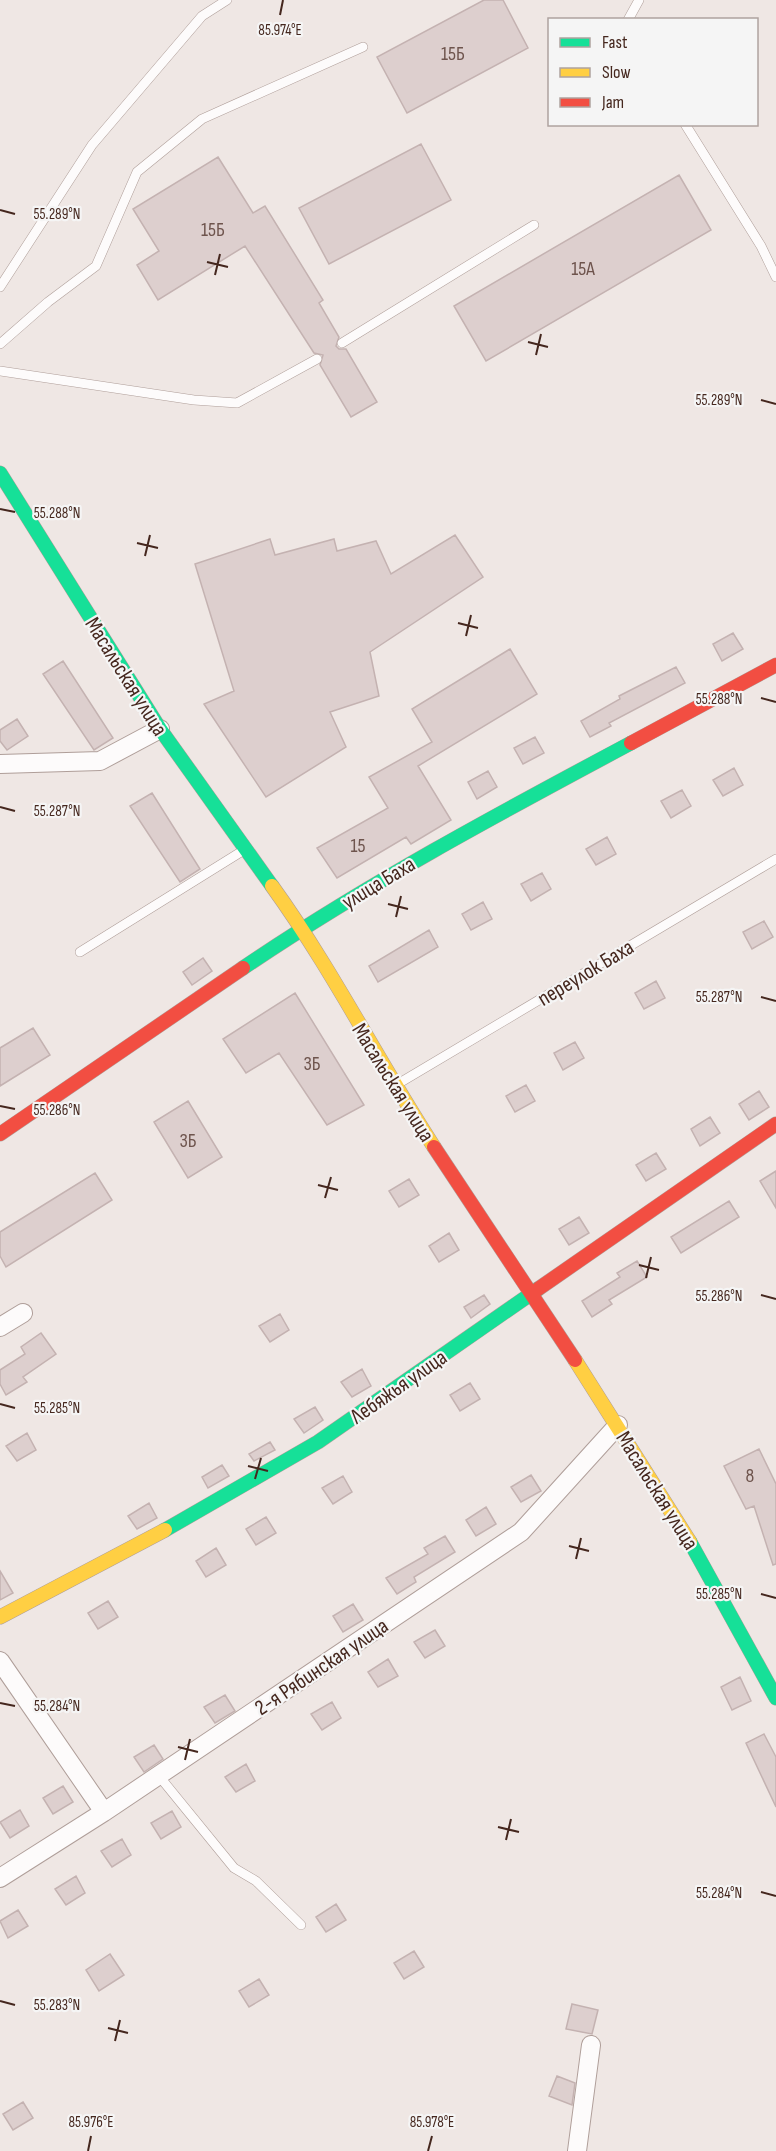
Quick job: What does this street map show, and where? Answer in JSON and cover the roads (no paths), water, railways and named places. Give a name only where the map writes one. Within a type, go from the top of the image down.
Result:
[{"type":"street","name":"Масальская улица","points":[[0,473],[160,729],[302,928],[394,1086],[618,1425],[701,1560],[776,1698]]},
{"type":"street","name":"улица Баха","points":[[0,1134],[302,928],[430,850],[776,665]]},
{"type":"street","points":[[0,764],[100,760],[160,729]]},
{"type":"street","name":"Лебяжья улица","points":[[0,1617],[155,1536],[318,1442],[532,1294],[671,1194],[776,1124]]},
{"type":"street","points":[[0,1327],[23,1313]]},
{"type":"street","name":"2-я Рябинская улица","points":[[0,1878],[159,1776],[521,1532],[618,1425]]},
{"type":"street","points":[[0,1661],[104,1812]]},
{"type":"street","points":[[577,2151],[591,2045]]},
{"type":"lane","points":[[0,287],[92,146],[202,16],[227,0]]},
{"type":"lane","points":[[629,18],[639,0]]},
{"type":"lane","points":[[0,344],[48,302],[96,266],[137,172],[202,119],[363,47]]},
{"type":"lane","points":[[686,126],[761,246],[776,277]]},
{"type":"lane","points":[[342,343],[534,225]]},
{"type":"lane","points":[[0,371],[194,400],[237,403],[317,359]]},
{"type":"lane","points":[[80,952],[245,849]]},
{"type":"lane","name":"переулок Баха","points":[[394,1086],[776,859]]},
{"type":"lane","points":[[159,1776],[234,1868],[256,1881],[301,1925]]}]
